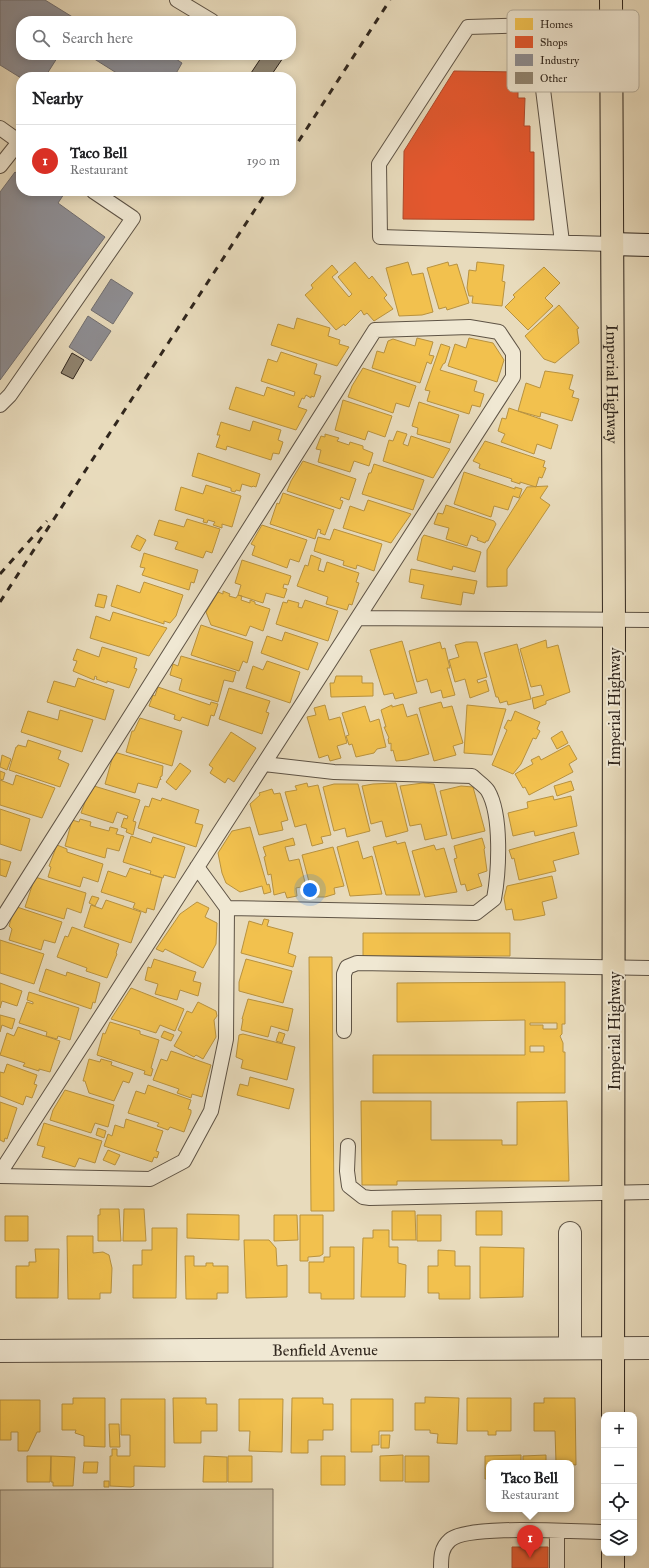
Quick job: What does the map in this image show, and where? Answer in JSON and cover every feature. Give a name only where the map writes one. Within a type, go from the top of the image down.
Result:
[{"type":"main road","name":"Imperial Highway","points":[[611,92],[614,621],[613,1412]]},
{"type":"main road","points":[[613,1556],[613,1568]]},
{"type":"street","points":[[611,244],[649,246]]},
{"type":"street","points":[[570,1233],[570,1348]]},
{"type":"street","name":"Benfield Avenue","points":[[0,1351],[649,1348]]},
{"type":"lane","points":[[176,0],[203,16]]},
{"type":"lane","points":[[507,26],[468,27],[379,164],[380,237],[611,244]]},
{"type":"lane","points":[[543,92],[562,242]]},
{"type":"lane","points":[[0,128],[16,139]]},
{"type":"lane","points":[[0,166],[16,147]]},
{"type":"lane","points":[[0,405],[10,395],[133,218],[100,196]]},
{"type":"lane","points":[[0,922],[375,330],[469,327],[499,332],[513,353],[513,378],[0,1173]]},
{"type":"lane","points":[[358,618],[614,621],[649,620]]},
{"type":"lane","points":[[227,908],[476,913],[494,899],[498,875],[495,808],[488,790],[472,776],[334,772],[264,764]]},
{"type":"lane","points":[[0,1176],[150,1179],[184,1161],[211,1111],[226,1039],[227,908],[197,867]]},
{"type":"lane","points":[[344,1031],[344,974],[347,967],[357,963],[649,968]]},
{"type":"lane","points":[[348,1146],[347,1171],[349,1186],[363,1197],[649,1192]]},
{"type":"lane","points":[[441,1568],[442,1549],[451,1539],[462,1534],[484,1531],[601,1532]]},
{"type":"lane","points":[[557,1531],[557,1568]]},
{"type":"shaded area","points":[[273,1489],[273,1568],[0,1568],[0,1490]]},
{"type":"building: Homes","points":[[355,262],[369,279],[372,276],[387,295],[384,298],[393,309],[374,321],[367,313],[364,315],[361,310],[345,326],[344,324],[336,330],[305,295],[313,288],[311,285],[332,265],[338,272],[332,277],[349,297],[352,294],[338,277]]},
{"type":"building: Homes","points":[[408,262],[412,275],[423,273],[433,312],[422,315],[399,316],[386,268]]},
{"type":"building: Homes","points":[[448,262],[449,266],[457,264],[469,303],[447,310],[446,307],[439,309],[427,268]]},
{"type":"building: Homes","points":[[477,262],[504,265],[502,281],[505,282],[502,306],[472,303],[473,296],[469,296],[467,288],[469,270],[476,271]]},
{"type":"building: Homes","points":[[544,267],[560,283],[545,298],[553,306],[528,330],[505,307],[515,297],[513,295]]},
{"type":"building: Homes","points":[[559,305],[579,328],[577,329],[579,343],[555,363],[544,359],[525,336]]},
{"type":"building: Homes","points":[[297,318],[330,328],[328,336],[340,340],[339,344],[349,347],[337,366],[271,345],[278,324],[294,329]]},
{"type":"building: Homes","points":[[417,338],[433,342],[429,355],[434,356],[431,364],[427,362],[420,383],[372,368],[377,351],[384,353],[388,341],[393,339],[415,346]]},
{"type":"building: Homes","points":[[469,338],[493,343],[504,360],[497,382],[448,366],[455,344],[466,348]]},
{"type":"building: Homes","points":[[441,344],[450,347],[445,363],[440,370],[477,381],[474,391],[484,394],[480,407],[472,405],[469,414],[427,401],[430,391],[425,390]]},
{"type":"building: Homes","points":[[281,352],[317,364],[314,374],[321,376],[314,397],[311,396],[311,398],[306,395],[304,399],[302,398],[298,407],[307,410],[296,430],[229,409],[236,387],[264,396],[267,387],[294,396],[295,392],[261,381],[268,359],[277,362]]},
{"type":"building: Homes","points":[[363,368],[416,386],[409,407],[396,403],[393,413],[348,397],[352,386]]},
{"type":"building: Homes","points":[[545,371],[573,375],[569,389],[574,391],[572,397],[579,399],[572,421],[541,412],[540,417],[518,411],[526,383],[540,388]]},
{"type":"building: Homes","points":[[343,400],[392,416],[385,437],[368,431],[365,440],[335,430]]},
{"type":"building: Homes","points":[[419,402],[459,415],[450,443],[417,434],[418,428],[412,426]]},
{"type":"building: Homes","points":[[509,408],[558,425],[551,449],[537,444],[534,454],[501,442],[505,434],[498,431],[502,418],[506,419]]},
{"type":"building: Homes","points":[[253,421],[281,430],[278,440],[283,442],[279,454],[273,453],[271,460],[227,446],[226,450],[216,447],[220,435],[217,435],[221,422],[250,431]]},
{"type":"building: Homes","points":[[397,431],[407,434],[403,444],[408,446],[411,436],[450,449],[433,478],[383,461],[389,440],[393,441]]},
{"type":"building: Homes","points":[[325,434],[339,438],[337,441],[349,445],[350,442],[363,446],[363,449],[373,453],[369,466],[354,461],[350,472],[318,462],[321,450],[316,449],[321,436],[325,437]]},
{"type":"building: Homes","points":[[485,441],[545,461],[543,467],[546,468],[542,478],[539,477],[536,487],[511,481],[512,479],[479,468],[480,464],[473,461]]},
{"type":"building: Homes","points":[[198,453],[260,474],[256,487],[242,484],[240,491],[236,490],[235,492],[231,491],[231,488],[192,476]]},
{"type":"building: Homes","points":[[303,461],[356,479],[349,500],[341,497],[340,500],[343,501],[340,509],[287,491]]},
{"type":"building: Homes","points":[[374,464],[424,480],[413,510],[362,494],[369,473],[371,473]]},
{"type":"building: Homes","points":[[464,472],[515,489],[515,487],[522,489],[519,498],[513,496],[508,510],[494,506],[491,517],[454,504]]},
{"type":"building: Homes","points":[[206,485],[241,496],[232,527],[222,524],[222,528],[213,525],[215,522],[208,520],[207,523],[203,522],[204,519],[175,510],[181,487],[203,494]]},
{"type":"building: Homes","points":[[548,486],[540,498],[550,505],[507,569],[507,586],[487,587],[487,550],[527,487]]},
{"type":"building: Homes","points":[[283,493],[334,510],[325,535],[320,533],[321,530],[318,529],[315,539],[270,524],[277,503],[279,504]]},
{"type":"building: Homes","points":[[368,500],[411,514],[391,543],[343,528],[350,506],[364,511]]},
{"type":"building: Homes","points":[[446,505],[494,521],[496,524],[488,541],[485,543],[477,540],[478,538],[471,535],[467,546],[446,539],[449,528],[434,524],[438,513],[443,514]]},
{"type":"building: Homes","points":[[187,519],[220,529],[212,553],[206,551],[203,558],[175,549],[178,542],[154,535],[159,520],[184,527]]},
{"type":"building: Homes","points":[[262,525],[307,540],[299,562],[290,559],[287,568],[252,555],[255,546],[251,544]]},
{"type":"building: Homes","points":[[334,529],[382,544],[374,571],[357,565],[356,569],[343,565],[344,561],[314,551],[318,537],[330,540]]},
{"type":"building: Homes","points":[[137,535],[146,540],[140,551],[131,547]]},
{"type":"building: Homes","points":[[424,535],[481,552],[475,572],[453,566],[452,570],[417,560]]},
{"type":"building: Homes","points":[[144,553],[198,570],[194,583],[191,582],[189,590],[142,575],[145,568],[140,567]]},
{"type":"building: Homes","points":[[311,555],[321,559],[318,570],[324,572],[327,562],[359,573],[356,582],[359,583],[352,605],[349,604],[347,610],[326,604],[328,597],[297,586],[305,565],[308,566]]},
{"type":"building: Homes","points":[[242,560],[291,576],[288,585],[284,584],[283,588],[287,589],[284,598],[266,593],[263,603],[238,595],[241,585],[235,583]]},
{"type":"building: Homes","points":[[411,569],[477,581],[474,594],[463,592],[461,605],[421,598],[424,585],[409,582]]},
{"type":"building: Homes","points":[[144,582],[183,595],[176,616],[170,623],[164,621],[164,624],[111,606],[117,585],[140,593]]},
{"type":"building: Homes","points":[[223,591],[230,594],[229,596],[236,598],[238,595],[242,596],[241,600],[250,603],[250,600],[255,602],[255,604],[270,609],[263,631],[250,626],[246,636],[211,625],[206,612],[218,592],[223,594]]},
{"type":"building: Homes","points":[[98,594],[107,596],[104,608],[95,606]]},
{"type":"building: Homes","points":[[288,600],[299,603],[298,607],[302,608],[305,600],[338,611],[328,641],[276,624],[283,602],[287,603]]},
{"type":"building: Homes","points":[[113,612],[167,628],[149,656],[90,638],[96,616],[110,621]]},
{"type":"building: Homes","points":[[201,625],[253,642],[247,663],[243,661],[239,671],[191,655]]},
{"type":"building: Homes","points":[[285,632],[318,643],[308,670],[261,653],[267,636],[282,641]]},
{"type":"building: Homes","points":[[546,640],[547,648],[558,645],[570,692],[546,701],[546,704],[534,709],[532,698],[544,695],[541,685],[531,687],[520,649]]},
{"type":"building: Homes","points":[[402,641],[417,693],[395,699],[393,693],[384,695],[370,650]]},
{"type":"building: Homes","points":[[440,642],[442,649],[445,648],[450,668],[447,668],[455,695],[443,698],[441,690],[431,693],[427,679],[417,682],[409,651]]},
{"type":"building: Homes","points":[[466,642],[477,642],[487,677],[477,680],[478,683],[486,680],[489,691],[470,698],[465,679],[455,682],[449,660],[459,657],[455,645]]},
{"type":"building: Homes","points":[[517,644],[531,699],[508,705],[507,701],[500,703],[498,697],[496,697],[484,653]]},
{"type":"building: Homes","points":[[102,647],[137,658],[134,668],[137,669],[129,688],[107,681],[107,683],[96,679],[97,677],[95,676],[94,680],[73,671],[77,661],[73,660],[77,649],[99,657]]},
{"type":"building: Homes","points":[[181,656],[236,672],[233,682],[224,680],[218,702],[179,690],[182,679],[170,675],[173,664],[178,666]]},
{"type":"building: Homes","points":[[267,661],[300,672],[290,703],[246,688],[253,666],[263,670]]},
{"type":"building: Homes","points":[[336,676],[362,676],[362,683],[373,683],[373,696],[331,697],[330,683],[334,683]]},
{"type":"building: Homes","points":[[78,678],[114,690],[105,720],[47,702],[54,681],[75,687]]},
{"type":"building: Homes","points":[[158,687],[210,705],[211,702],[218,704],[214,716],[211,715],[208,726],[182,717],[180,721],[174,719],[175,715],[149,706]]},
{"type":"building: Homes","points":[[229,688],[270,701],[266,712],[269,713],[262,734],[219,719]]},
{"type":"building: Homes","points":[[441,702],[443,708],[452,706],[463,743],[453,746],[456,755],[434,761],[419,708]]},
{"type":"building: Homes","points":[[403,704],[407,717],[417,714],[429,754],[407,760],[396,761],[393,750],[391,751],[391,743],[389,744],[389,738],[384,727],[386,727],[381,710],[392,705],[392,707]]},
{"type":"building: Homes","points":[[325,705],[329,720],[340,717],[347,743],[337,746],[341,758],[330,761],[328,755],[319,758],[307,717],[316,715],[314,708]]},
{"type":"building: Homes","points":[[467,705],[506,709],[492,755],[464,753]]},
{"type":"building: Homes","points":[[365,706],[370,722],[379,719],[386,747],[377,749],[374,753],[356,757],[352,744],[349,745],[346,736],[349,735],[342,713]]},
{"type":"building: Homes","points":[[60,710],[93,720],[82,752],[21,732],[28,711],[58,720]]},
{"type":"building: Homes","points":[[515,711],[540,722],[537,729],[540,731],[536,739],[533,738],[521,764],[513,774],[492,765],[507,730],[504,728],[508,720],[511,721]]},
{"type":"building: Homes","points":[[140,718],[182,731],[172,766],[126,752],[132,731],[134,731]]},
{"type":"building: Homes","points":[[562,731],[568,743],[557,749],[551,738]]},
{"type":"building: Homes","points":[[231,732],[256,748],[234,782],[228,778],[225,783],[210,773],[213,768],[209,765]]},
{"type":"building: Homes","points":[[28,740],[61,751],[58,759],[69,764],[60,787],[9,770],[16,747],[18,745],[26,747]]},
{"type":"building: Homes","points":[[569,745],[577,759],[569,764],[573,772],[529,795],[515,774],[533,764],[531,760],[539,756],[541,760]]},
{"type":"building: Homes","points":[[114,752],[163,766],[162,776],[160,777],[161,780],[160,779],[157,788],[138,783],[135,793],[105,784]]},
{"type":"building: Homes","points":[[2,755],[11,759],[7,770],[0,767]]},
{"type":"building: Homes","points":[[180,763],[191,771],[176,790],[166,782]]},
{"type":"building: Homes","points":[[0,771],[5,773],[3,780],[0,779]]},
{"type":"building: Homes","points":[[16,775],[55,788],[42,818],[0,805],[0,780],[13,785]]},
{"type":"building: Homes","points":[[571,781],[574,790],[557,796],[554,786]]},
{"type":"building: Homes","points":[[307,783],[308,787],[318,785],[331,835],[321,837],[323,843],[312,846],[306,824],[295,827],[285,792],[297,790],[295,786]]},
{"type":"building: Homes","points":[[396,783],[408,831],[386,837],[382,821],[371,824],[362,786]]},
{"type":"building: Homes","points":[[423,783],[434,784],[447,835],[425,840],[421,824],[410,826],[400,786]]},
{"type":"building: Homes","points":[[334,784],[358,784],[370,831],[347,837],[345,828],[334,831],[323,787]]},
{"type":"building: Homes","points":[[94,786],[140,800],[133,821],[136,822],[133,835],[126,832],[127,829],[121,827],[124,818],[127,819],[128,816],[117,812],[113,823],[81,813]]},
{"type":"building: Homes","points":[[461,786],[473,787],[485,831],[452,839],[440,791]]},
{"type":"building: Homes","points":[[272,789],[274,794],[280,793],[288,820],[281,822],[283,830],[259,835],[250,804],[260,795],[259,793]]},
{"type":"building: Homes","points":[[553,796],[554,800],[571,796],[577,826],[535,836],[534,831],[513,836],[508,813],[528,808],[527,802]]},
{"type":"building: Homes","points":[[152,798],[161,801],[162,798],[199,810],[195,823],[203,825],[196,847],[138,828],[145,806],[149,807]]},
{"type":"building: Homes","points":[[0,809],[30,819],[21,851],[0,844]]},
{"type":"building: Homes","points":[[80,819],[91,822],[90,826],[109,831],[110,827],[118,829],[116,834],[124,836],[119,851],[107,848],[105,858],[65,846],[72,820],[79,822]]},
{"type":"building: Homes","points":[[250,827],[267,885],[269,884],[271,892],[264,894],[262,886],[240,892],[226,883],[222,873],[218,853],[232,831]]},
{"type":"building: Homes","points":[[574,832],[579,854],[553,861],[556,871],[519,880],[514,858],[512,859],[509,850]]},
{"type":"building: Homes","points":[[131,836],[151,843],[153,837],[185,847],[175,878],[164,875],[163,878],[150,874],[151,871],[123,862]]},
{"type":"building: Homes","points":[[293,838],[295,845],[285,847],[289,861],[299,859],[306,886],[296,888],[297,896],[287,898],[285,892],[274,895],[271,874],[268,875],[264,857],[266,856],[263,847]]},
{"type":"building: Homes","points":[[482,838],[485,848],[487,871],[478,874],[482,886],[467,891],[465,884],[461,885],[454,859],[457,858],[454,846]]},
{"type":"building: Homes","points":[[358,841],[363,859],[372,856],[382,894],[350,896],[337,847]]},
{"type":"building: Homes","points":[[396,841],[397,844],[405,842],[420,895],[386,895],[373,847]]},
{"type":"building: Homes","points":[[57,845],[67,849],[67,852],[103,864],[98,882],[83,877],[80,887],[48,877],[51,867],[49,866]]},
{"type":"building: Homes","points":[[434,845],[436,850],[444,848],[457,892],[425,897],[412,851]]},
{"type":"building: Homes","points":[[333,847],[344,886],[334,888],[335,894],[325,897],[313,897],[302,855]]},
{"type":"building: Homes","points":[[0,859],[11,862],[6,877],[0,875]]},
{"type":"building: Homes","points":[[130,868],[162,878],[154,910],[147,908],[146,913],[133,908],[135,903],[101,892],[108,871],[126,877]]},
{"type":"building: Homes","points":[[552,876],[557,898],[542,902],[545,915],[514,920],[512,909],[506,910],[504,898],[507,886]]},
{"type":"building: Homes","points":[[35,877],[86,893],[81,913],[67,908],[64,919],[25,907]]},
{"type":"building: Homes","points":[[92,896],[99,898],[95,906],[89,903]]},
{"type":"building: Homes","points":[[106,900],[141,912],[131,943],[84,927],[91,905],[102,909]]},
{"type":"building: Homes","points":[[197,902],[209,908],[205,917],[217,923],[216,944],[203,968],[165,949],[163,952],[156,949],[180,914]]},
{"type":"building: Homes","points":[[17,907],[62,922],[55,943],[44,940],[41,950],[9,940],[12,929],[9,926],[14,909],[16,910]]},
{"type":"building: Homes","points":[[264,919],[269,920],[267,926],[293,933],[288,953],[296,956],[293,967],[241,953],[249,921],[262,925]]},
{"type":"building: Homes","points":[[72,927],[119,944],[117,954],[107,978],[86,971],[87,968],[57,957],[65,936],[68,937]]},
{"type":"building: Homes","points":[[363,933],[510,933],[510,956],[363,956]]},
{"type":"building: Homes","points":[[0,940],[44,954],[34,984],[0,973]]},
{"type":"building: Homes","points":[[309,957],[332,957],[334,1211],[311,1211]]},
{"type":"building: Homes","points":[[154,959],[196,972],[193,981],[201,983],[198,996],[180,990],[177,1000],[155,994],[158,984],[145,980],[148,967],[151,968]]},
{"type":"building: Homes","points":[[246,959],[292,971],[283,1003],[239,991],[239,982]]},
{"type":"building: Homes","points":[[46,969],[66,976],[67,972],[100,983],[95,1003],[93,1002],[91,1009],[39,991]]},
{"type":"building: Homes","points":[[565,982],[565,1024],[562,1024],[562,1034],[560,1036],[563,1043],[563,1052],[565,1052],[565,1093],[373,1093],[373,1055],[525,1055],[525,1020],[397,1022],[397,983]],"holes":[[[530,1023],[557,1023],[557,1029],[543,1029],[543,1025],[530,1025]],[[530,1046],[544,1046],[544,1052],[530,1052]]]},
{"type":"building: Homes","points":[[0,983],[22,991],[17,1006],[2,1001],[0,1008]]},
{"type":"building: Homes","points":[[131,988],[184,1009],[175,1031],[160,1025],[156,1033],[111,1019]]},
{"type":"building: Homes","points":[[29,992],[79,1008],[70,1040],[58,1036],[57,1039],[46,1036],[47,1032],[19,1023],[27,1002],[33,1004],[33,1002],[27,1000]]},
{"type":"building: Homes","points":[[248,999],[293,1009],[288,1031],[271,1026],[268,1037],[241,1030],[242,1019]]},
{"type":"building: Homes","points":[[198,1002],[216,1011],[217,1016],[214,1020],[216,1037],[203,1059],[196,1055],[194,1057],[174,1046],[182,1032],[178,1030],[187,1011],[192,1013]]},
{"type":"building: Homes","points":[[0,1015],[15,1019],[12,1029],[2,1025],[0,1032]]},
{"type":"building: Homes","points":[[110,1022],[140,1031],[140,1034],[159,1040],[151,1068],[153,1069],[151,1076],[144,1074],[145,1071],[97,1055],[103,1033],[105,1034]]},
{"type":"building: Homes","points":[[18,1027],[60,1041],[50,1072],[39,1069],[39,1071],[23,1066],[25,1063],[0,1055],[7,1033],[14,1036]]},
{"type":"building: Homes","points":[[164,1031],[174,1035],[171,1041],[161,1037]]},
{"type":"building: Homes","points":[[279,1032],[285,1034],[282,1043],[276,1041]]},
{"type":"building: Homes","points":[[243,1034],[295,1047],[287,1080],[241,1068],[243,1060],[236,1057],[239,1035]]},
{"type":"building: Homes","points":[[171,1051],[211,1065],[202,1097],[192,1094],[191,1098],[177,1093],[179,1089],[153,1080],[161,1059],[167,1061]]},
{"type":"building: Homes","points":[[89,1059],[100,1062],[101,1059],[112,1062],[111,1065],[133,1073],[129,1083],[123,1081],[114,1101],[89,1093],[85,1081],[83,1081]]},
{"type":"building: Homes","points":[[7,1064],[37,1075],[34,1084],[37,1085],[32,1098],[26,1096],[23,1105],[0,1096],[0,1072],[4,1073]]},
{"type":"building: Homes","points":[[250,1077],[294,1089],[289,1109],[237,1095],[240,1084],[248,1086]]},
{"type":"building: Homes","points":[[148,1085],[191,1100],[188,1109],[191,1110],[191,1113],[184,1132],[170,1127],[168,1130],[157,1126],[159,1123],[128,1113],[136,1091],[145,1094]]},
{"type":"building: Homes","points":[[65,1090],[114,1105],[108,1127],[95,1123],[91,1133],[50,1120],[53,1110]]},
{"type":"building: Homes","points":[[361,1101],[431,1101],[431,1140],[502,1140],[502,1145],[517,1145],[517,1102],[567,1101],[569,1181],[397,1181],[397,1185],[362,1185]]},
{"type":"building: Homes","points":[[0,1102],[17,1108],[7,1139],[5,1138],[4,1142],[0,1140]]},
{"type":"building: Homes","points":[[126,1119],[163,1131],[156,1151],[159,1152],[157,1158],[154,1157],[152,1162],[104,1146],[108,1134],[112,1136],[115,1125],[124,1128]]},
{"type":"building: Homes","points":[[44,1123],[102,1141],[95,1163],[79,1158],[75,1167],[42,1157],[45,1147],[37,1145]]},
{"type":"building: Homes","points":[[98,1128],[106,1131],[104,1138],[96,1135]]},
{"type":"building: Homes","points":[[108,1150],[120,1155],[115,1165],[103,1160]]},
{"type":"building: Homes","points":[[100,1209],[119,1209],[121,1241],[98,1241],[98,1215],[100,1215]]},
{"type":"building: Homes","points":[[124,1209],[144,1209],[146,1241],[123,1241]]},
{"type":"building: Homes","points":[[392,1211],[415,1211],[416,1240],[392,1240]]},
{"type":"building: Homes","points":[[476,1211],[502,1211],[502,1235],[476,1235]]},
{"type":"building: Homes","points":[[187,1214],[239,1215],[239,1240],[187,1238]]},
{"type":"building: Homes","points":[[274,1215],[297,1215],[298,1240],[274,1241]]},
{"type":"building: Homes","points":[[300,1215],[323,1215],[323,1254],[320,1256],[308,1257],[308,1261],[300,1261]]},
{"type":"building: Homes","points":[[417,1215],[441,1215],[441,1241],[417,1241]]},
{"type":"building: Homes","points":[[5,1216],[28,1216],[28,1241],[5,1241]]},
{"type":"building: Homes","points":[[152,1228],[177,1228],[176,1298],[133,1298],[133,1265],[142,1265],[142,1250],[152,1250]]},
{"type":"building: Homes","points":[[373,1230],[389,1230],[389,1247],[398,1247],[398,1263],[406,1265],[405,1297],[361,1297],[363,1238],[373,1238]]},
{"type":"building: Homes","points":[[67,1236],[93,1236],[93,1253],[103,1252],[109,1255],[112,1268],[111,1293],[100,1293],[100,1299],[68,1299]]},
{"type":"building: Homes","points":[[244,1240],[269,1240],[276,1248],[277,1266],[287,1265],[287,1297],[246,1298]]},
{"type":"building: Homes","points":[[330,1247],[354,1247],[354,1299],[321,1299],[321,1293],[309,1293],[309,1262],[324,1262],[324,1257],[330,1257]]},
{"type":"building: Homes","points":[[480,1247],[524,1248],[523,1297],[480,1298]]},
{"type":"building: Homes","points":[[35,1249],[59,1249],[58,1298],[16,1298],[16,1266],[29,1266],[29,1262],[36,1262]]},
{"type":"building: Homes","points":[[438,1250],[455,1251],[455,1266],[470,1266],[470,1299],[439,1299],[439,1293],[428,1293],[428,1266],[438,1266]]},
{"type":"building: Homes","points":[[185,1256],[194,1256],[194,1266],[206,1266],[206,1263],[213,1263],[213,1266],[228,1266],[228,1293],[217,1293],[217,1299],[186,1299]]},
{"type":"building: Homes","points":[[425,1397],[459,1398],[457,1444],[437,1443],[438,1434],[430,1433],[430,1430],[415,1430],[415,1403],[425,1403]]},
{"type":"building: Homes","points":[[73,1398],[105,1398],[105,1447],[84,1446],[84,1436],[75,1433],[76,1430],[62,1430],[62,1404],[73,1404]]},
{"type":"building: Homes","points":[[173,1398],[206,1398],[206,1404],[217,1404],[217,1431],[201,1431],[201,1443],[174,1443]]},
{"type":"building: Homes","points":[[292,1398],[323,1398],[323,1404],[333,1404],[333,1430],[323,1430],[323,1440],[308,1440],[308,1453],[291,1453]]},
{"type":"building: Homes","points":[[467,1398],[511,1398],[511,1431],[496,1431],[496,1435],[488,1435],[488,1431],[467,1431]]},
{"type":"building: Homes","points":[[544,1398],[575,1398],[576,1465],[574,1465],[574,1460],[556,1460],[555,1431],[534,1431],[534,1403],[544,1403]]},
{"type":"building: Homes","points":[[121,1399],[165,1399],[165,1467],[134,1466],[134,1486],[131,1487],[110,1486],[110,1456],[112,1456],[112,1449],[117,1449],[117,1456],[130,1456],[130,1435],[121,1435]]},
{"type":"building: Homes","points":[[239,1399],[283,1399],[282,1452],[249,1451],[250,1431],[239,1431]]},
{"type":"building: Homes","points":[[351,1399],[393,1399],[393,1431],[379,1431],[379,1445],[372,1445],[372,1452],[351,1452]]},
{"type":"building: Homes","points":[[0,1400],[40,1400],[40,1432],[37,1432],[28,1451],[18,1451],[18,1432],[11,1432],[11,1440],[0,1440]]},
{"type":"building: Homes","points":[[109,1424],[119,1424],[120,1447],[110,1447]]},
{"type":"building: Homes","points":[[381,1435],[390,1435],[389,1448],[381,1448]]},
{"type":"building: Homes","points":[[403,1455],[403,1481],[380,1481],[380,1456]]},
{"type":"building: Homes","points":[[521,1455],[521,1460],[486,1460],[485,1479],[485,1456]]},
{"type":"building: Homes","points":[[546,1455],[546,1460],[523,1460],[523,1456]]},
{"type":"building: Homes","points":[[27,1456],[51,1456],[50,1482],[27,1482]]},
{"type":"building: Homes","points":[[51,1456],[75,1457],[73,1486],[53,1486],[53,1482],[51,1482]]},
{"type":"building: Homes","points":[[204,1456],[227,1457],[227,1482],[203,1482]]},
{"type":"building: Homes","points":[[228,1456],[252,1456],[252,1482],[228,1482]]},
{"type":"building: Homes","points":[[321,1456],[345,1456],[345,1485],[321,1485]]},
{"type":"building: Homes","points":[[405,1456],[429,1456],[429,1482],[405,1482]]},
{"type":"building: Homes","points":[[84,1462],[98,1462],[97,1473],[83,1473]]},
{"type":"building: Homes","points":[[104,1481],[109,1481],[109,1487],[104,1487]]},
{"type":"building: Shops","points":[[454,71],[507,72],[507,92],[518,92],[518,98],[525,98],[524,126],[530,126],[530,152],[534,152],[534,220],[403,219],[404,151]]},
{"type":"building: Shops","points":[[512,1547],[548,1547],[548,1568],[512,1568]]},
{"type":"building: Industry","points":[[0,0],[45,0],[71,16],[16,16],[16,60],[56,60],[48,72],[16,72],[16,75],[0,65]]},
{"type":"building: Industry","points":[[96,60],[178,60],[182,63],[177,72],[115,72]]},
{"type":"building: Industry","points":[[15,172],[16,196],[63,196],[58,203],[105,237],[0,380],[0,192]]},
{"type":"building: Industry","points":[[111,279],[133,293],[113,324],[91,310]]},
{"type":"building: Industry","points":[[88,316],[111,331],[91,361],[69,347]]},
{"type":"building: Other","points":[[260,60],[282,60],[273,72],[252,72]]},
{"type":"building: Other","points":[[72,353],[84,360],[73,379],[61,373]]},
{"type":"railway","points":[[296,145],[390,0]]},
{"type":"railway","points":[[0,602],[264,196]]},
{"type":"railway","points":[[0,574],[47,521]]},
{"type":"place","name":"Taco Bell","points":[[530,1558]]}]
